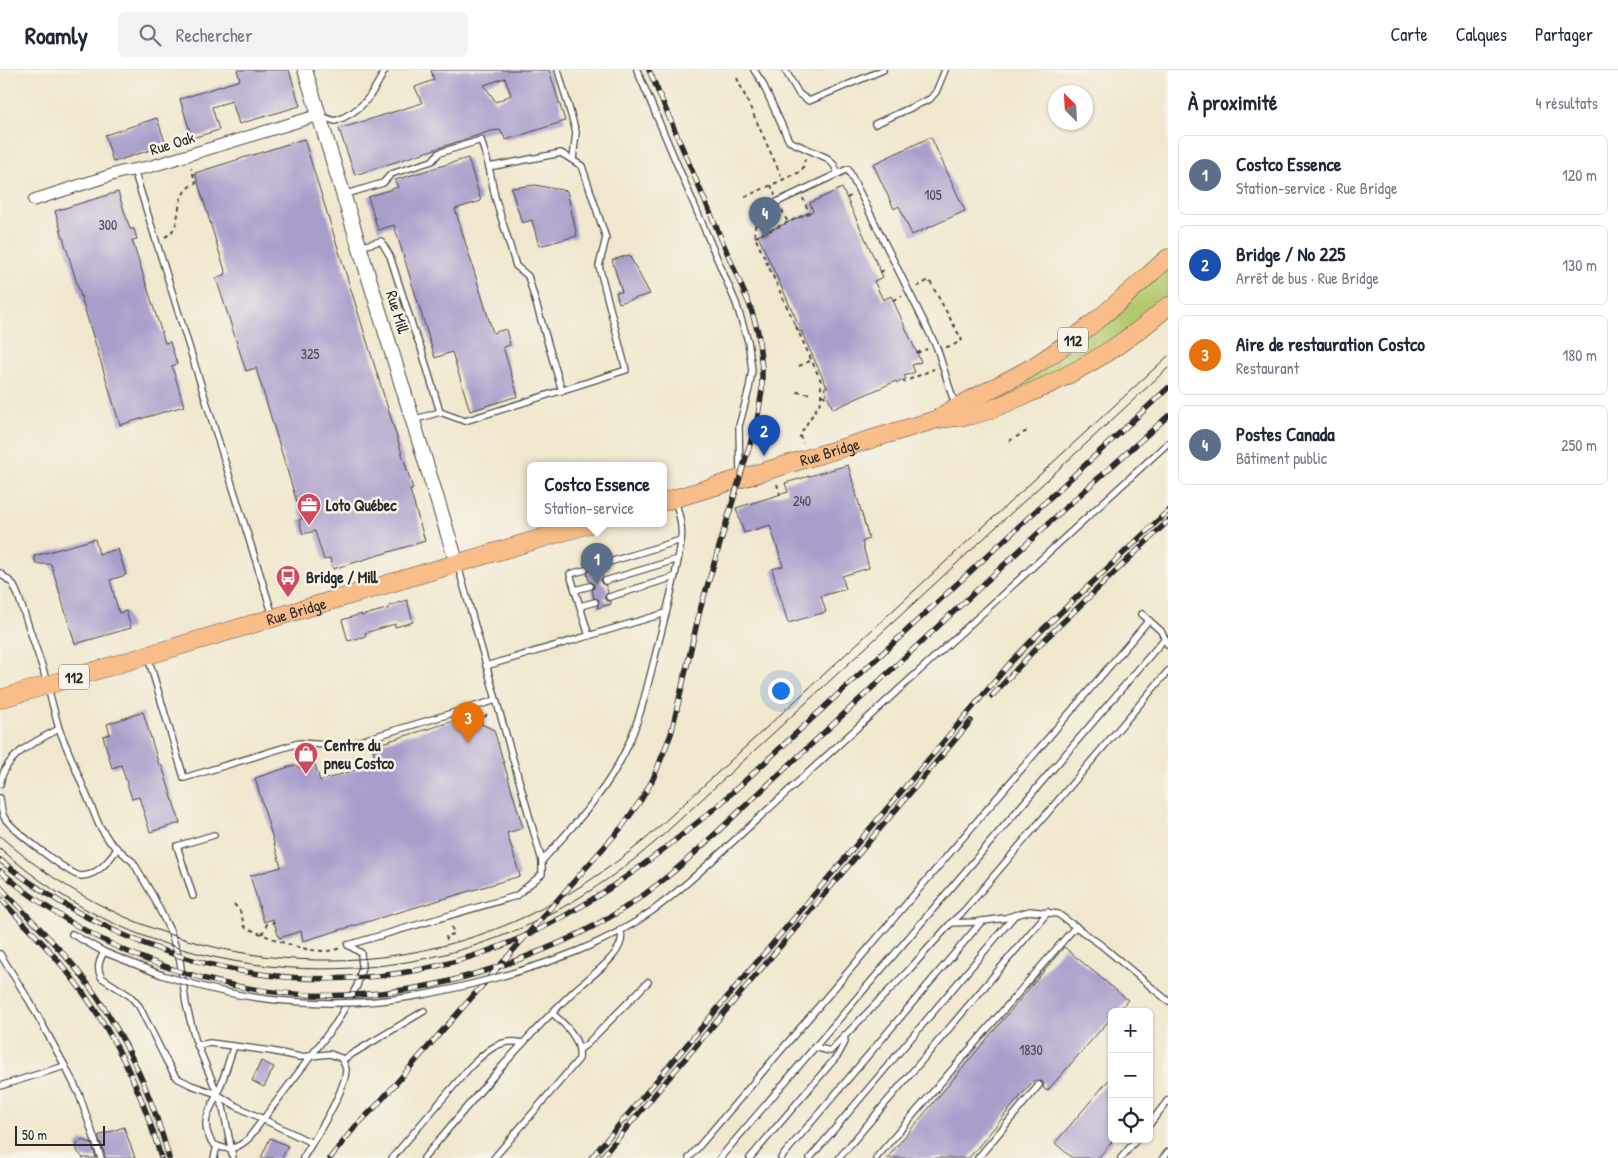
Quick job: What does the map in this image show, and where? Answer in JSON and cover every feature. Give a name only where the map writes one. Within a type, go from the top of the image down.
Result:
[{"type":"main road","name":"Rue Bridge","points":[[669,500],[957,412],[1068,344],[1102,317],[1168,258]]},
{"type":"main road","name":"Rue Bridge","points":[[957,412],[977,413],[1041,389],[1124,341],[1168,306]]},
{"type":"main road","name":"Rue Bridge","points":[[0,699],[580,527]]},
{"type":"street","name":"Rue Mill","points":[[305,70],[457,564]]},
{"type":"street","name":"Rue Oak","points":[[34,200],[121,172],[149,167],[319,115]]},
{"type":"lane","points":[[319,115],[335,121],[352,114],[371,96],[385,70]]},
{"type":"lane","points":[[558,70],[576,132],[572,160]]},
{"type":"lane","points":[[637,70],[736,303],[748,341],[752,370],[749,390],[739,426],[740,479]]},
{"type":"lane","points":[[754,70],[762,82],[789,142],[827,158],[832,162],[838,174]]},
{"type":"lane","points":[[785,70],[799,94],[810,101],[883,70]]},
{"type":"lane","points":[[875,124],[930,99],[936,92],[945,70]]},
{"type":"lane","points":[[344,195],[383,183],[391,174],[432,161],[439,153],[481,140],[489,166],[495,197],[516,266],[528,276],[562,391]]},
{"type":"lane","points":[[413,420],[440,412],[465,421],[626,370],[598,266],[606,238],[582,166],[561,153],[489,166]]},
{"type":"lane","points":[[134,170],[273,618]]},
{"type":"lane","points":[[762,210],[848,170],[937,348],[957,412]]},
{"type":"lane","points":[[359,247],[382,240],[390,256],[440,412]]},
{"type":"lane","points":[[72,934],[104,952],[162,975],[229,994],[264,1000],[359,1003],[400,999],[445,991],[563,957],[620,930],[652,911],[697,875],[1168,443]]},
{"type":"lane","points":[[542,861],[592,803],[620,762],[636,724],[666,613],[681,540],[680,518],[669,500]]},
{"type":"lane","points":[[600,565],[681,540]]},
{"type":"lane","points":[[604,581],[678,559]]},
{"type":"lane","points":[[234,1046],[205,1123],[209,1137],[217,1146],[232,1148],[238,1147],[248,1138],[336,1023],[357,986],[362,967],[361,953],[348,945],[516,896],[542,874],[542,861],[457,564]]},
{"type":"lane","points":[[585,570],[570,574],[588,636]]},
{"type":"lane","points":[[0,573],[13,584],[18,595],[48,684],[59,729],[99,825],[110,842],[133,862],[172,933],[180,961],[186,1004],[196,1045],[222,1107],[234,1158]]},
{"type":"lane","points":[[609,597],[674,577]]},
{"type":"lane","points":[[575,590],[590,586]]},
{"type":"lane","points":[[580,606],[595,602]]},
{"type":"lane","points":[[486,666],[666,613]]},
{"type":"lane","points":[[1142,614],[1161,631],[1168,645]]},
{"type":"lane","points":[[689,1158],[1149,620]]},
{"type":"lane","points":[[720,1158],[1165,638]]},
{"type":"lane","points":[[147,655],[184,778],[299,743],[343,746],[496,700]]},
{"type":"lane","points":[[814,1048],[830,1051],[907,972],[964,911],[1168,671]]},
{"type":"lane","points":[[0,784],[1,776],[7,764],[32,744],[59,729]]},
{"type":"lane","points":[[0,798],[3,816],[15,830],[74,874],[87,875],[95,872],[117,849]]},
{"type":"lane","points":[[193,896],[177,846],[214,835]]},
{"type":"lane","points":[[951,923],[982,921],[1030,911],[1048,912],[1063,916],[1168,1001]]},
{"type":"lane","points":[[839,1158],[1048,912]]},
{"type":"lane","points":[[810,1158],[1015,915]]},
{"type":"lane","points":[[781,1158],[982,921]]},
{"type":"lane","points":[[876,1158],[1076,926]]},
{"type":"lane","points":[[424,1158],[522,1043],[615,954],[621,947],[620,930]]},
{"type":"lane","points":[[104,952],[98,965],[100,974],[106,981],[130,996],[139,1006],[175,1076],[191,1086],[217,1094],[236,1106],[312,1142]]},
{"type":"lane","points":[[0,954],[49,1034],[79,1094],[100,1158]]},
{"type":"lane","points":[[580,1049],[648,982]]},
{"type":"lane","points":[[342,1060],[424,1011]]},
{"type":"lane","points":[[494,1158],[578,1061],[580,1049],[573,1036],[552,1013]]},
{"type":"lane","points":[[750,1158],[838,1055],[845,1042],[844,1035]]},
{"type":"lane","points":[[196,1045],[210,1042],[300,1057],[336,1055],[342,1060],[346,1070],[339,1092],[303,1158]]},
{"type":"lane","points":[[392,1158],[483,1054],[501,1044],[510,1042],[522,1043]]},
{"type":"lane","points":[[0,1086],[65,1066]]},
{"type":"lane","points":[[978,1158],[1040,1085]]},
{"type":"lane","points":[[1153,1119],[1168,1100]]},
{"type":"lane","points":[[1121,1158],[1134,1143]]},
{"type":"lane","points":[[214,1158],[217,1146]]},
{"type":"lane","points":[[1163,1158],[1168,1152]]},
{"type":"path","points":[[737,78],[783,180]]},
{"type":"path","points":[[746,197],[802,171],[805,160],[798,146]]},
{"type":"path","points":[[165,237],[172,232],[180,198],[184,191],[196,184],[191,168]]},
{"type":"path","points":[[762,183],[764,188]]},
{"type":"path","points":[[755,237],[809,213]]},
{"type":"path","points":[[756,224],[754,230],[755,237],[821,381],[822,395],[818,406],[800,434],[803,443]]},
{"type":"path","points":[[893,300],[929,280],[962,340],[952,346],[926,349],[917,353]]},
{"type":"path","points":[[799,366],[812,360]]},
{"type":"path","points":[[903,380],[904,382],[937,367]]},
{"type":"path","points":[[797,392],[812,394]]},
{"type":"path","points":[[822,395],[828,398]]},
{"type":"path","points":[[1009,441],[1028,432]]},
{"type":"path","points":[[777,484],[780,494]]},
{"type":"path","points":[[480,724],[486,717]]},
{"type":"path","points":[[234,904],[240,911],[245,927],[280,942],[303,948],[336,950]]},
{"type":"path","points":[[262,934],[267,924],[274,922]]},
{"type":"path","points":[[447,940],[446,936],[454,934],[453,931]]},
{"type":"green space","points":[[1168,267],[1168,297],[1122,334],[1098,350],[1072,363],[1071,366],[980,406],[979,403]]},
{"type":"building","points":[[237,70],[289,70],[300,106],[239,124],[232,101],[212,107],[219,130],[192,138],[180,99],[240,80]]},
{"type":"building","points":[[431,70],[549,70],[565,121],[506,140],[500,130],[491,131],[355,175],[339,129],[422,103],[415,87],[434,80]],"holes":[[[505,78],[511,95],[496,102],[484,85]]]},
{"type":"building","points":[[157,118],[166,145],[113,162],[105,135]]},
{"type":"building","points":[[931,137],[965,211],[912,235],[899,206],[894,209],[873,164]]},
{"type":"building","points":[[304,139],[413,489],[410,490],[425,541],[333,569],[330,558],[324,560],[315,531],[303,534],[299,520],[302,519],[256,368],[246,371],[216,278],[226,274],[195,173]]},
{"type":"building","points":[[468,158],[481,201],[455,209],[493,333],[506,329],[510,345],[503,347],[518,396],[470,411],[452,352],[435,358],[394,225],[378,230],[368,197],[398,187],[395,180]]},
{"type":"building","points":[[535,185],[567,191],[577,236],[539,246],[532,220],[522,223],[511,188]]},
{"type":"building","points":[[842,188],[883,277],[874,281],[883,300],[891,296],[921,362],[912,365],[915,372],[904,376],[906,379],[897,383],[896,381],[833,409],[824,388],[827,387],[801,331],[799,332],[794,322],[797,321],[758,236],[813,211],[810,203]]},
{"type":"building","points":[[118,192],[130,229],[134,229],[137,239],[132,240],[165,343],[170,342],[177,364],[172,366],[184,406],[120,425],[55,211]]},
{"type":"building","points":[[629,255],[650,294],[619,303],[616,292],[622,292],[612,260]]},
{"type":"building","points":[[848,465],[869,539],[862,542],[869,568],[842,576],[846,589],[821,596],[826,612],[788,623],[772,569],[783,566],[770,525],[744,533],[736,508],[788,492],[785,483]]},
{"type":"building","points":[[95,539],[99,554],[118,549],[126,575],[110,580],[119,613],[126,611],[131,628],[75,644],[51,564],[36,564],[34,556]]},
{"type":"building","points":[[598,558],[595,566],[601,570],[603,577],[601,583],[606,586],[608,592],[604,598],[606,601],[611,601],[611,604],[597,608],[599,600],[594,598],[592,590],[594,584],[589,581],[587,574],[589,568],[583,563]]},
{"type":"building","points":[[407,600],[413,622],[395,627],[395,624],[365,633],[366,636],[348,641],[342,620],[390,608],[389,606]]},
{"type":"building","points":[[143,712],[159,765],[162,766],[180,823],[150,832],[139,797],[132,799],[121,765],[112,768],[103,736],[110,734],[107,724]]},
{"type":"building","points":[[467,717],[494,730],[523,828],[507,833],[520,876],[303,941],[301,931],[279,938],[273,919],[264,922],[250,876],[281,867],[255,778],[295,765],[300,768],[315,764],[320,781],[377,763],[372,746]]},
{"type":"building","points":[[1064,947],[1128,1000],[1121,1008],[1108,1008],[1108,1022],[1047,1091],[1043,1088],[1044,1084],[1042,1081],[1036,1082],[1034,1080],[969,1158],[887,1158]]},
{"type":"building","points":[[261,1061],[274,1067],[264,1087],[252,1081]]},
{"type":"building","points":[[1108,1081],[1108,1143],[1111,1143],[1098,1158],[1072,1158],[1055,1143]]},
{"type":"building","points":[[124,1127],[135,1158],[106,1158],[98,1136]]},
{"type":"building","points":[[270,1138],[288,1146],[282,1158],[261,1158]]},
{"type":"building","points":[[82,1140],[91,1143],[96,1158],[83,1158],[77,1151],[77,1144]]},
{"type":"tram line","points":[[0,836],[53,877],[110,910],[170,935],[234,951],[299,959],[364,959],[429,949],[514,922],[555,902],[593,878],[648,837],[1168,356]]},
{"type":"tram line","points":[[0,848],[56,891],[117,925],[183,949],[251,964],[321,969],[391,964],[460,950],[526,926],[597,886],[630,863],[661,837],[1168,368]]},
{"type":"railway","points":[[330,1158],[355,1127],[376,1106],[621,828],[653,779],[671,734],[700,610],[757,421],[762,390],[762,369],[758,332],[750,306],[649,70]]},
{"type":"railway","points":[[0,860],[60,902],[124,935],[191,959],[260,974],[330,979],[401,973],[471,957],[540,929],[588,902],[655,856],[720,804],[1168,388]]},
{"type":"railway","points":[[430,986],[514,961],[569,939],[621,910],[652,889],[694,854],[1064,509],[1168,416]]},
{"type":"railway","points":[[591,1158],[1011,662],[1041,631],[1168,511]]},
{"type":"railway","points":[[992,696],[1037,647],[1168,521]]},
{"type":"railway","points":[[601,1158],[971,721]]},
{"type":"railway","points":[[0,871],[47,907],[97,937],[150,961],[205,979],[262,990],[320,995],[379,993],[437,984]]},
{"type":"railway","points":[[0,887],[69,960],[94,992],[108,1014],[144,1084],[169,1158]]},
{"type":"railway","points":[[0,898],[60,963],[93,1007],[108,1031],[144,1105],[161,1158]]},
{"type":"place","name":"Postes Canada","points":[[765,238]]},
{"type":"place","name":"Bridge / No 225","points":[[764,456]]},
{"type":"place","name":"Loto Québec","points":[[309,526]]},
{"type":"place","name":"Costco Essence","points":[[597,584]]},
{"type":"place","name":"Bridge / Mill","points":[[288,598]]},
{"type":"place","name":"Aire de restauration Costco","points":[[468,743]]},
{"type":"place","name":"Centre du pneu Costco","points":[[306,775]]}]
